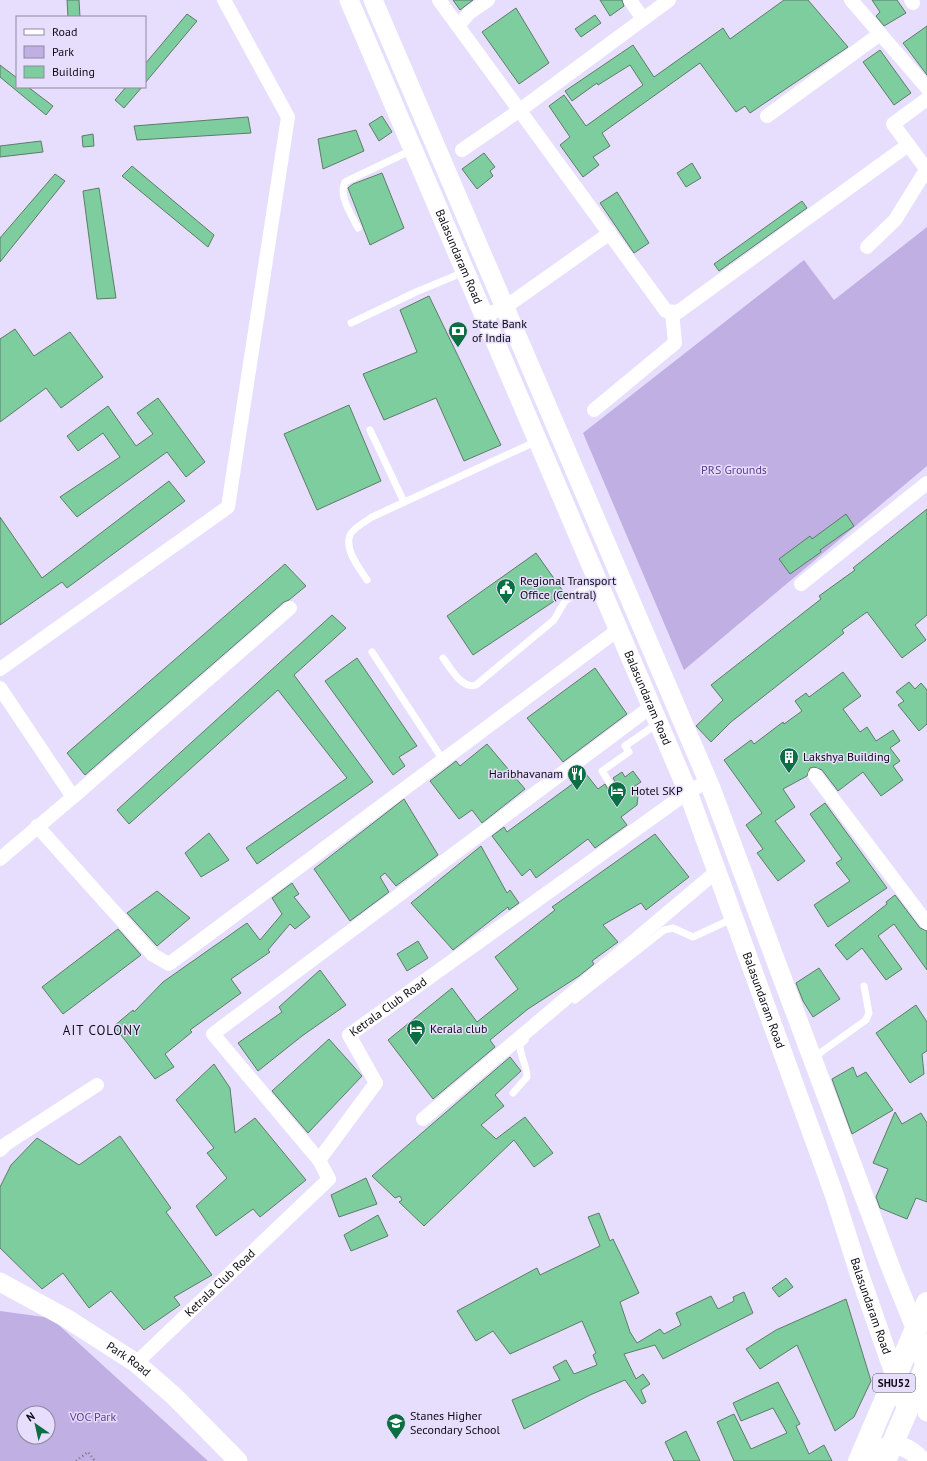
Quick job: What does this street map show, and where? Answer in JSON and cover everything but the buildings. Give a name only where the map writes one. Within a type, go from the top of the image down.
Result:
[{"type":"main road","name":"Balasundaram Road","points":[[349,0],[464,272],[688,792],[834,1194],[859,1273],[896,1378],[917,1411]]},
{"type":"main road","name":"Balasundaram Road","points":[[373,0],[708,781],[916,1330],[926,1366]]},
{"type":"main road","points":[[598,583],[621,576]]},
{"type":"main road","name":"Park Road","points":[[0,1282],[66,1318],[136,1363],[174,1396],[238,1461]]},
{"type":"main road","name":"SHU52","points":[[861,1461],[927,1303]]},
{"type":"main road","name":"SHU52","points":[[888,1454],[917,1411],[926,1366]]},
{"type":"main road","points":[[861,1461],[871,1452],[888,1454],[900,1445],[913,1451],[922,1461]]},
{"type":"street","points":[[0,669],[228,507],[288,117],[224,0]]},
{"type":"street","points":[[439,0],[666,311],[678,312],[908,145]]},
{"type":"street","points":[[458,26],[469,13],[488,0]]},
{"type":"street","points":[[630,0],[643,19]]},
{"type":"street","points":[[462,150],[520,110],[669,0]]},
{"type":"street","points":[[851,0],[927,88]]},
{"type":"street","points":[[767,116],[880,34]]},
{"type":"street","points":[[867,247],[895,220],[927,170],[893,124],[927,99]]},
{"type":"street","points":[[483,316],[504,308],[610,233]]},
{"type":"street","points":[[594,410],[675,343],[672,312]]},
{"type":"street","points":[[801,584],[927,483]]},
{"type":"street","points":[[0,859],[290,608]]},
{"type":"street","points":[[37,826],[153,955],[169,964],[619,629]]},
{"type":"street","points":[[0,688],[73,796]]},
{"type":"street","points":[[319,1160],[213,1034],[655,714]]},
{"type":"street","points":[[816,775],[927,923]]},
{"type":"street","points":[[688,792],[708,781]]},
{"type":"street","name":"Ketrala Club Road","points":[[136,1363],[329,1178],[319,1160],[376,1082],[349,1035],[688,792]]},
{"type":"street","points":[[423,1119],[717,871]]},
{"type":"street","points":[[0,1150],[6,1144],[97,1085]]},
{"type":"lane","points":[[358,228],[344,198],[342,188],[345,182],[412,150]]},
{"type":"lane","points":[[351,323],[416,292],[464,272]]},
{"type":"lane","points":[[370,430],[404,502]]},
{"type":"lane","points":[[367,580],[352,556],[349,546],[350,535],[356,528],[372,517],[537,441]]},
{"type":"lane","points":[[443,658],[460,680],[467,685],[476,684],[554,620],[565,601],[598,583]]},
{"type":"lane","points":[[372,652],[443,760]]},
{"type":"lane","points":[[614,788],[602,771],[629,752],[625,746],[655,714]]},
{"type":"lane","points":[[513,1093],[527,1077],[527,1071],[520,1054],[520,1045],[557,1013],[664,930],[674,928],[693,937],[734,918]]},
{"type":"lane","points":[[812,1058],[866,1020],[869,1013],[864,986]]},
{"type":"path","points":[[76,1461],[88,1452],[95,1461]]},
{"type":"green space","name":"PRS Grounds","points":[[927,227],[927,466],[684,670],[583,433],[804,260],[834,300]]},
{"type":"green space","name":"VOC Park","points":[[0,1311],[51,1318],[208,1461],[0,1461]]},
{"type":"place","name":"State Bank of India","points":[[458,348]]},
{"type":"place","name":"Regional Transport Office (Central)","points":[[506,605]]},
{"type":"place","name":"Lakshya Building","points":[[789,774]]},
{"type":"place","name":"Haribhavanam","points":[[577,791]]},
{"type":"place","name":"Hotel SKP","points":[[617,808]]},
{"type":"place","name":"Kerala club","points":[[416,1046]]},
{"type":"place","name":"Stanes Higher Secondary School","points":[[396,1440]]},
{"type":"district","name":"AIT COLONY","points":[[102,1030]]}]
